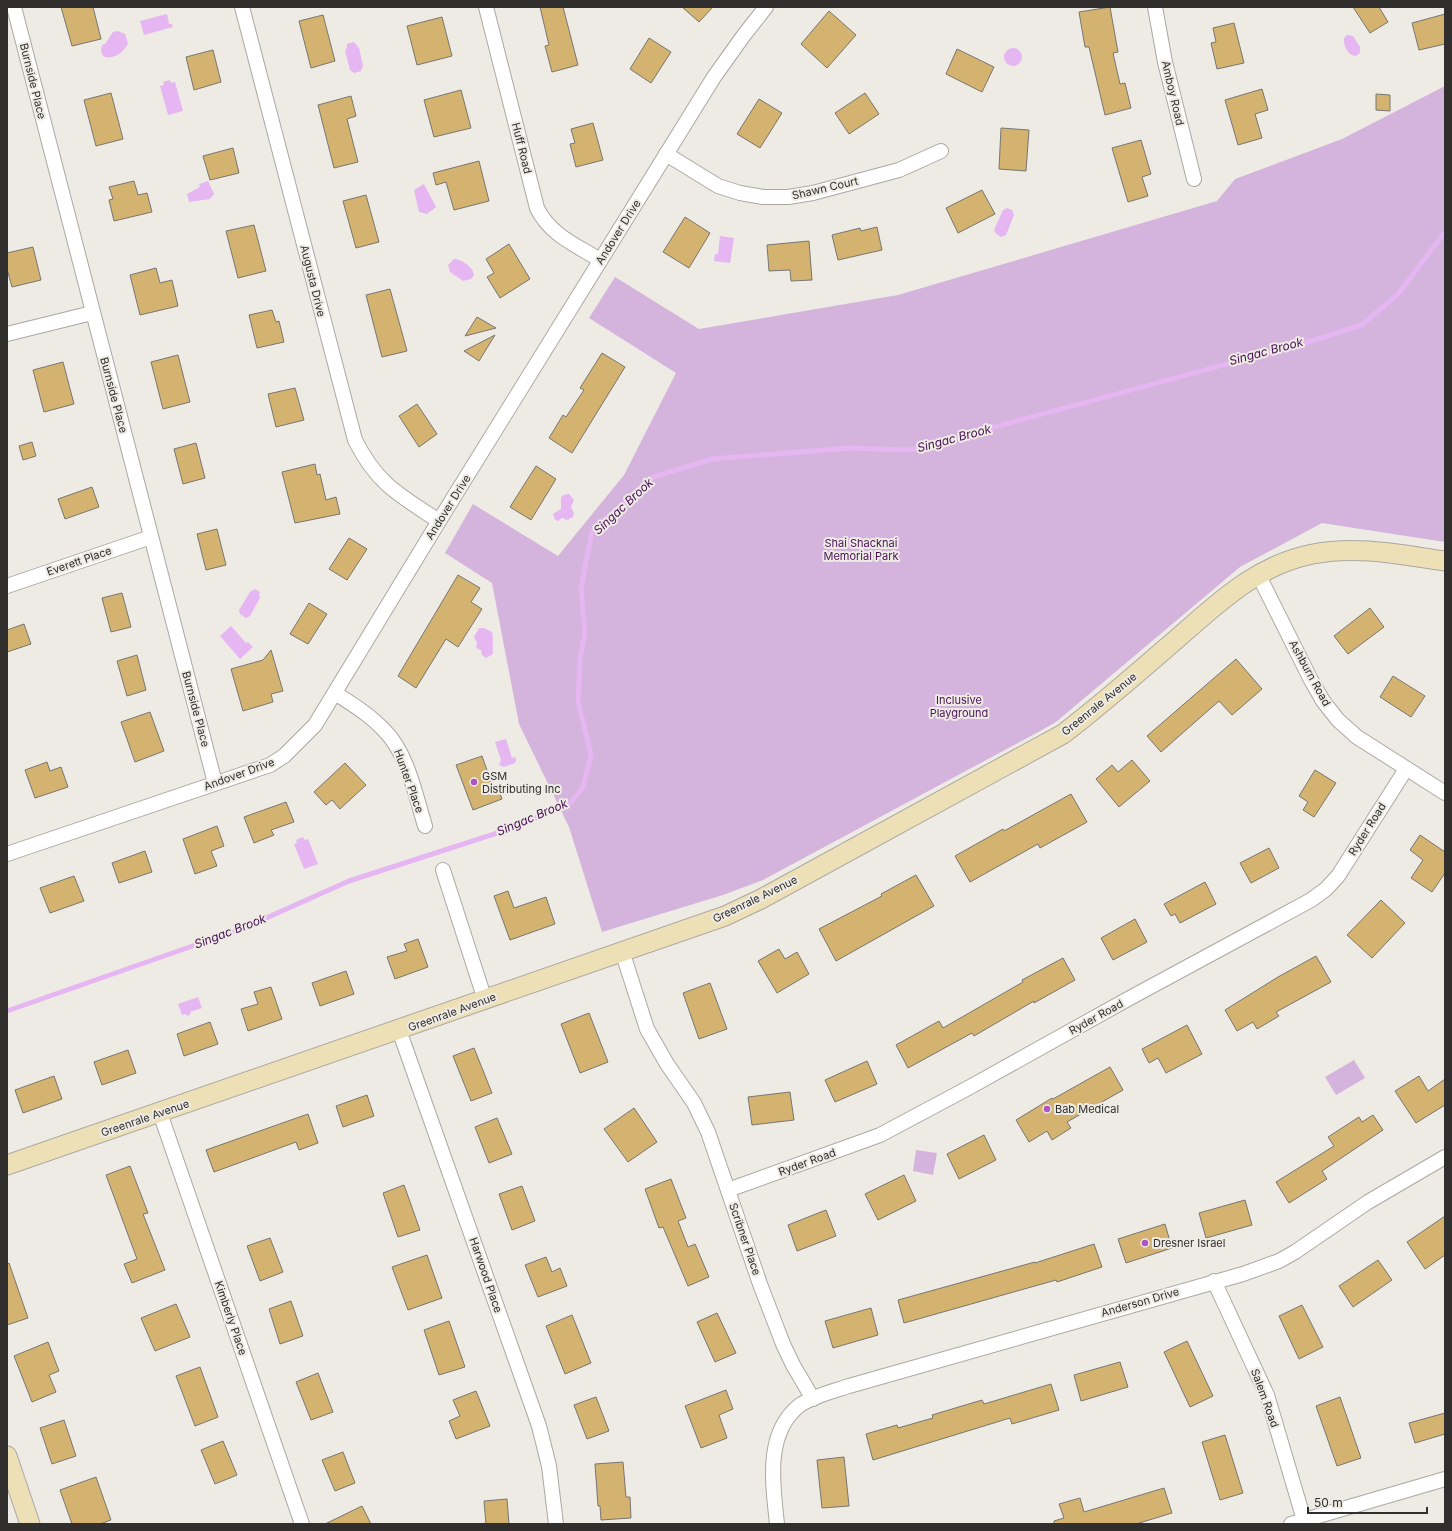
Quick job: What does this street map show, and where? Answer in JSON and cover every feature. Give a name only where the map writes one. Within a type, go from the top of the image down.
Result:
[{"type":"street","name":"Burnside Place","points":[[14,7],[92,312],[216,783]]},
{"type":"street","name":"Augusta Drive","points":[[242,7],[355,440],[365,460],[378,477],[395,493],[439,521]]},
{"type":"street","name":"Huff Road","points":[[486,7],[540,214],[552,230],[600,260]]},
{"type":"street","name":"Andover Drive","points":[[7,854],[270,765],[284,756],[315,725],[439,521],[714,77],[766,7]]},
{"type":"street","name":"Amboy Road","points":[[1155,7],[1165,62],[1194,179]]},
{"type":"street","name":"Shawn Court","points":[[666,154],[718,186],[748,195],[763,197],[788,197],[813,193],[899,170],[941,151]]},
{"type":"street","points":[[7,334],[92,312]]},
{"type":"street","name":"Everett Place","points":[[7,586],[151,537]]},
{"type":"street","name":"Greenrale Avenue","points":[[7,1165],[733,913],[1063,734],[1094,711],[1228,595],[1258,574],[1280,563],[1313,554],[1341,550],[1376,551],[1445,561]]},
{"type":"street","name":"Ashburn Road","points":[[1258,574],[1323,701],[1338,720],[1357,737],[1445,793]]},
{"type":"street","name":"Hunter Place","points":[[335,693],[369,716],[393,741],[403,759],[425,826]]},
{"type":"street","name":"Ryder Road","points":[[728,1190],[880,1135],[970,1088],[1128,999],[1311,900],[1326,889],[1338,876],[1406,769]]},
{"type":"street","points":[[443,870],[484,1000]]},
{"type":"street","name":"Scribner Place","points":[[622,951],[647,1029],[667,1064],[694,1104],[708,1132],[760,1284],[783,1344],[793,1365],[813,1399]]},
{"type":"street","name":"Harwood Place","points":[[399,1030],[539,1426],[549,1466],[556,1524]]},
{"type":"street","name":"Kimberly Place","points":[[160,1113],[302,1524]]},
{"type":"street","name":"Anderson Drive","points":[[813,1399],[849,1386],[1242,1274],[1279,1260],[1295,1252],[1368,1202],[1445,1157]]},
{"type":"street","name":"Salem Road","points":[[1214,1281],[1266,1395],[1298,1522]]},
{"type":"street","points":[[777,1524],[772,1464],[775,1448],[781,1430],[790,1415],[801,1405],[813,1399]]},
{"type":"street","points":[[7,1456],[30,1524]]},
{"type":"street","points":[[1298,1522],[1445,1478]]},
{"type":"green space","name":"Shai Shacknai Memorial Park","points":[[1445,86],[1445,542],[1322,523],[1240,567],[1056,722],[1042,730],[763,880],[723,895],[602,932],[569,827],[519,724],[492,583],[445,553],[473,504],[558,556],[624,475],[676,373],[589,318],[615,277],[699,329],[898,295],[1217,201],[1235,179],[1342,139]]},
{"type":"green space","points":[[1354,1060],[1365,1078],[1336,1095],[1325,1077]]},
{"type":"green space","points":[[916,1150],[937,1153],[933,1175],[913,1171]]},
{"type":"shaded area","points":[[167,14],[169,24],[172,24],[173,27],[144,35],[140,21]]},
{"type":"shaded area","points":[[118,31],[125,34],[128,43],[124,50],[118,55],[110,57],[103,56],[101,51],[102,45],[105,44],[113,32]]},
{"type":"shaded area","points":[[1347,35],[1353,36],[1360,47],[1360,53],[1356,56],[1353,56],[1348,52],[1345,47],[1344,38]]},
{"type":"shaded area","points":[[354,42],[359,48],[363,66],[361,71],[354,73],[350,70],[345,51],[347,44]]},
{"type":"shaded area","points":[[1013,48],[1019,51],[1022,57],[1019,63],[1013,66],[1007,63],[1004,57],[1007,51]]},
{"type":"shaded area","points":[[170,80],[171,83],[175,82],[183,111],[168,115],[160,86],[164,85],[163,82]]},
{"type":"shaded area","points":[[208,181],[214,194],[210,199],[189,202],[187,194],[200,187],[199,184]]},
{"type":"shaded area","points":[[424,184],[436,207],[427,214],[419,212],[414,190]]},
{"type":"shaded area","points":[[1007,208],[1012,210],[1014,215],[1006,235],[1001,237],[996,234],[994,230],[1003,210]]},
{"type":"shaded area","points":[[720,236],[734,238],[730,263],[714,261],[715,254],[718,254]]},
{"type":"shaded area","points":[[454,259],[457,259],[469,266],[474,275],[471,279],[463,281],[450,272],[448,265]]},
{"type":"shaded area","points":[[569,494],[574,500],[571,507],[574,513],[573,517],[567,520],[562,518],[558,521],[555,520],[553,514],[561,509],[561,498],[563,495]]},
{"type":"shaded area","points":[[255,589],[260,592],[260,598],[250,616],[246,618],[240,614],[239,610],[250,592]]},
{"type":"shaded area","points":[[231,626],[246,643],[248,642],[253,647],[240,659],[220,636]]},
{"type":"shaded area","points":[[479,628],[484,628],[492,632],[493,654],[486,658],[482,655],[481,650],[476,647],[477,643],[474,637]]},
{"type":"shaded area","points":[[506,739],[512,758],[515,757],[516,760],[515,763],[504,767],[499,765],[501,760],[495,742]]},
{"type":"shaded area","points":[[303,837],[304,840],[308,839],[318,864],[304,869],[294,844],[297,843],[296,840]]},
{"type":"shaded area","points":[[198,997],[202,1008],[190,1012],[191,1014],[187,1016],[186,1014],[182,1015],[178,1004]]},
{"type":"building","points":[[61,7],[93,7],[101,39],[72,46]]},
{"type":"building","points":[[540,7],[563,7],[578,65],[552,72],[545,46],[549,45]]},
{"type":"building","points":[[682,7],[713,7],[699,22]]},
{"type":"building","points":[[1110,7],[1118,52],[1113,53],[1120,84],[1125,83],[1131,108],[1105,115],[1089,47],[1085,47],[1079,12]]},
{"type":"building","points":[[1353,7],[1379,7],[1388,22],[1370,33]]},
{"type":"building","points":[[829,11],[856,35],[827,68],[801,44]]},
{"type":"building","points":[[1445,14],[1445,44],[1419,50],[1412,23]]},
{"type":"building","points":[[323,15],[335,61],[311,68],[299,21]]},
{"type":"building","points":[[442,17],[452,56],[417,65],[407,26]]},
{"type":"building","points":[[1234,23],[1244,63],[1217,69],[1211,43],[1216,42],[1213,28]]},
{"type":"building","points":[[649,38],[671,52],[651,83],[630,69]]},
{"type":"building","points":[[957,49],[994,67],[982,92],[946,74]]},
{"type":"building","points":[[213,50],[221,82],[194,90],[186,57]]},
{"type":"building","points":[[1262,89],[1268,110],[1255,114],[1262,138],[1238,145],[1225,100]]},
{"type":"building","points":[[461,90],[471,128],[434,137],[424,100]]},
{"type":"building","points":[[111,93],[123,139],[96,146],[84,100]]},
{"type":"building","points":[[865,93],[879,114],[849,134],[835,113]]},
{"type":"building","points":[[1376,94],[1390,95],[1390,111],[1376,110]]},
{"type":"building","points":[[351,96],[356,116],[347,119],[358,162],[334,168],[318,105]]},
{"type":"building","points":[[759,99],[782,113],[760,148],[737,134]]},
{"type":"building","points":[[593,123],[603,160],[576,167],[570,144],[575,143],[571,129]]},
{"type":"building","points":[[1001,128],[1029,130],[1026,171],[999,169]]},
{"type":"building","points":[[1141,140],[1151,174],[1142,177],[1148,196],[1128,202],[1112,148]]},
{"type":"building","points":[[233,148],[239,173],[210,180],[203,156]]},
{"type":"building","points":[[479,161],[489,201],[454,210],[446,182],[436,185],[433,173]]},
{"type":"building","points":[[134,181],[138,195],[147,193],[152,212],[114,221],[109,200],[113,199],[109,187]]},
{"type":"building","points":[[982,190],[995,214],[958,233],[946,208]]},
{"type":"building","points":[[366,195],[379,242],[356,248],[343,201]]},
{"type":"building","points":[[685,217],[710,233],[689,268],[663,252]]},
{"type":"building","points":[[254,225],[266,271],[238,278],[226,231]]},
{"type":"building","points":[[877,227],[882,250],[838,260],[832,235],[860,228],[861,231]]},
{"type":"building","points":[[809,241],[812,280],[791,281],[790,270],[769,271],[767,245]]},
{"type":"building","points":[[509,244],[530,279],[500,298],[487,277],[494,273],[486,259]]},
{"type":"building","points":[[33,247],[41,280],[12,287],[7,269],[7,253]]},
{"type":"building","points":[[156,268],[160,283],[172,280],[178,306],[140,315],[130,275]]},
{"type":"building","points":[[390,289],[407,351],[382,357],[366,295]]},
{"type":"building","points":[[272,310],[276,322],[279,321],[284,342],[257,348],[249,315]]},
{"type":"building","points":[[477,317],[496,328],[465,336]]},
{"type":"building","points":[[495,335],[479,361],[464,351]]},
{"type":"building","points":[[602,353],[625,367],[572,453],[549,438],[563,415],[566,417],[584,390],[580,388]]},
{"type":"building","points":[[178,355],[190,402],[163,409],[151,362]]},
{"type":"building","points":[[63,362],[74,404],[44,412],[33,370]]},
{"type":"building","points":[[295,388],[304,420],[276,427],[268,394]]},
{"type":"building","points":[[417,404],[437,434],[419,447],[399,416]]},
{"type":"building","points":[[32,442],[36,456],[23,460],[19,446]]},
{"type":"building","points":[[196,443],[205,478],[183,484],[174,449]]},
{"type":"building","points":[[315,464],[317,475],[320,474],[326,500],[336,497],[340,514],[295,523],[282,472]]},
{"type":"building","points":[[536,466],[556,479],[531,520],[510,507]]},
{"type":"building","points":[[92,487],[99,507],[65,519],[58,499]]},
{"type":"building","points":[[217,529],[226,565],[206,570],[197,534]]},
{"type":"building","points":[[349,538],[367,549],[347,580],[329,569]]},
{"type":"building","points":[[458,575],[480,588],[471,602],[482,609],[458,647],[446,639],[416,688],[398,676]]},
{"type":"building","points":[[122,593],[131,627],[111,632],[102,598]]},
{"type":"building","points":[[309,603],[327,614],[308,644],[290,634]]},
{"type":"building","points":[[1370,608],[1384,627],[1348,654],[1334,636]]},
{"type":"building","points":[[24,624],[31,644],[7,652],[7,630]]},
{"type":"building","points":[[271,650],[283,691],[271,694],[273,702],[243,711],[231,669],[263,660]]},
{"type":"building","points":[[137,655],[146,690],[127,696],[117,661]]},
{"type":"building","points":[[1236,659],[1262,689],[1232,715],[1219,701],[1161,752],[1147,736]]},
{"type":"building","points":[[1393,676],[1425,696],[1411,717],[1380,697]]},
{"type":"building","points":[[150,712],[164,751],[135,762],[121,722]]},
{"type":"building","name":"GSM Distributing Inc","points":[[482,756],[493,787],[497,785],[502,799],[473,810],[456,765]]},
{"type":"building","points":[[1132,760],[1150,781],[1119,807],[1096,779],[1112,765],[1118,772]]},
{"type":"building","points":[[47,762],[50,771],[61,767],[68,787],[35,798],[25,770]]},
{"type":"building","points":[[345,763],[366,785],[340,809],[332,800],[326,805],[314,792]]},
{"type":"building","points":[[1315,770],[1336,783],[1314,817],[1303,810],[1308,802],[1299,796]]},
{"type":"building","points":[[1071,794],[1087,822],[1040,848],[1038,844],[970,882],[955,856]]},
{"type":"building","points":[[286,802],[294,822],[271,830],[274,835],[254,843],[244,817]]},
{"type":"building","points":[[217,826],[224,846],[211,851],[217,866],[195,874],[183,839]]},
{"type":"building","points":[[1420,835],[1445,852],[1445,873],[1432,892],[1411,878],[1423,860],[1410,850]]},
{"type":"building","points":[[1269,848],[1279,868],[1251,883],[1240,863]]},
{"type":"building","points":[[145,851],[152,872],[119,883],[112,863]]},
{"type":"building","points":[[916,875],[934,906],[836,961],[819,929],[882,896],[881,894]]},
{"type":"building","points":[[74,876],[84,901],[50,913],[40,888]]},
{"type":"building","points":[[1205,882],[1216,904],[1180,923],[1175,914],[1171,916],[1164,904]]},
{"type":"building","points":[[508,891],[514,908],[546,897],[555,924],[510,940],[494,896]]},
{"type":"building","points":[[1381,900],[1405,923],[1372,958],[1347,935]]},
{"type":"building","points":[[1135,919],[1147,942],[1113,960],[1101,938]]},
{"type":"building","points":[[418,939],[428,967],[395,979],[387,957],[407,951],[404,944]]},
{"type":"building","points":[[779,949],[785,959],[797,952],[809,974],[777,993],[758,961]]},
{"type":"building","points":[[1316,956],[1331,982],[1276,1012],[1279,1016],[1257,1029],[1253,1022],[1237,1031],[1225,1010],[1278,977]]},
{"type":"building","points":[[1063,958],[1075,980],[1034,1003],[1034,1001],[974,1036],[972,1033],[908,1068],[896,1045],[939,1021],[943,1028],[1023,982],[1022,980]]},
{"type":"building","points":[[346,971],[354,994],[320,1006],[312,983]]},
{"type":"building","points":[[710,983],[727,1029],[699,1039],[683,993]]},
{"type":"building","points":[[271,987],[282,1019],[248,1031],[241,1009],[258,1004],[254,992]]},
{"type":"building","points":[[589,1013],[608,1062],[580,1073],[561,1024]]},
{"type":"building","points":[[210,1022],[218,1044],[184,1056],[177,1034]]},
{"type":"building","points":[[1187,1025],[1202,1054],[1166,1073],[1158,1058],[1149,1063],[1142,1049]]},
{"type":"building","points":[[474,1048],[492,1093],[471,1101],[453,1056]]},
{"type":"building","points":[[128,1050],[136,1073],[102,1085],[94,1062]]},
{"type":"building","points":[[867,1061],[877,1084],[835,1102],[825,1080]]},
{"type":"building","points":[[1110,1067],[1123,1090],[1067,1122],[1071,1128],[1052,1140],[1047,1131],[1029,1142],[1016,1120],[1052,1098],[1053,1099]]},
{"type":"building","points":[[54,1076],[62,1099],[23,1113],[15,1090]]},
{"type":"building","points":[[1419,1076],[1428,1091],[1445,1079],[1445,1105],[1416,1123],[1395,1091]]},
{"type":"building","points":[[790,1092],[794,1120],[752,1125],[748,1097]]},
{"type":"building","points":[[367,1095],[374,1116],[343,1127],[336,1106]]},
{"type":"building","points":[[634,1108],[657,1142],[628,1162],[604,1129]]},
{"type":"building","points":[[308,1114],[318,1143],[299,1150],[296,1142],[214,1172],[206,1150]]},
{"type":"building","points":[[1373,1115],[1383,1130],[1322,1171],[1327,1179],[1289,1203],[1276,1182],[1334,1146],[1328,1137],[1359,1117],[1362,1122]]},
{"type":"building","points":[[497,1118],[512,1154],[489,1163],[475,1127]]},
{"type":"building","points":[[984,1135],[996,1160],[959,1179],[947,1154]]},
{"type":"building","points":[[130,1166],[148,1213],[143,1214],[165,1270],[132,1283],[124,1264],[137,1259],[106,1175]]},
{"type":"building","points":[[904,1175],[916,1201],[878,1220],[865,1194]]},
{"type":"building","points":[[671,1179],[686,1218],[678,1221],[688,1247],[695,1244],[709,1277],[688,1286],[663,1227],[659,1228],[645,1189]]},
{"type":"building","points":[[404,1185],[420,1230],[398,1237],[383,1193]]},
{"type":"building","points":[[522,1186],[535,1221],[512,1230],[499,1194]]},
{"type":"building","points":[[1245,1200],[1252,1225],[1206,1238],[1199,1213]]},
{"type":"building","points":[[826,1210],[836,1236],[797,1251],[788,1225]]},
{"type":"building","points":[[1445,1216],[1445,1255],[1425,1269],[1407,1242]]},
{"type":"building","name":"Dresner Israel","points":[[1165,1224],[1172,1248],[1126,1263],[1118,1239]]},
{"type":"building","points":[[270,1238],[283,1272],[260,1281],[247,1246]]},
{"type":"building","points":[[1094,1244],[1102,1267],[1057,1282],[1056,1280],[904,1323],[898,1300],[1035,1263]]},
{"type":"building","points":[[427,1255],[442,1298],[408,1310],[392,1267]]},
{"type":"building","points":[[546,1257],[552,1272],[560,1268],[567,1286],[538,1297],[525,1265]]},
{"type":"building","points":[[1378,1260],[1392,1280],[1353,1307],[1339,1286]]},
{"type":"building","points":[[9,1263],[28,1318],[7,1325],[7,1264]]},
{"type":"building","points":[[291,1301],[303,1336],[280,1344],[269,1309]]},
{"type":"building","points":[[176,1304],[190,1337],[155,1351],[141,1318]]},
{"type":"building","points":[[1302,1305],[1323,1347],[1299,1359],[1279,1316]]},
{"type":"building","points":[[871,1308],[878,1335],[833,1348],[825,1321]]},
{"type":"building","points":[[717,1313],[736,1353],[715,1362],[697,1322]]},
{"type":"building","points":[[572,1315],[591,1363],[565,1374],[546,1326]]},
{"type":"building","points":[[449,1321],[465,1367],[439,1375],[424,1330]]},
{"type":"building","points":[[1187,1341],[1213,1396],[1190,1407],[1164,1352]]},
{"type":"building","points":[[48,1342],[59,1371],[49,1375],[56,1392],[32,1402],[14,1356]]},
{"type":"building","points":[[1120,1362],[1128,1387],[1081,1401],[1074,1375]]},
{"type":"building","points":[[200,1367],[218,1417],[195,1426],[176,1376]]},
{"type":"building","points":[[318,1373],[333,1412],[311,1420],[296,1382]]},
{"type":"building","points":[[1051,1384],[1059,1410],[1012,1424],[1010,1418],[873,1460],[866,1434],[897,1425],[898,1428],[933,1418],[932,1415],[982,1400],[984,1404]]},
{"type":"building","points":[[726,1390],[733,1409],[719,1415],[727,1438],[701,1448],[685,1406]]},
{"type":"building","points":[[476,1391],[490,1426],[456,1439],[449,1421],[460,1416],[453,1400]]},
{"type":"building","points":[[596,1397],[609,1431],[587,1439],[574,1405]]},
{"type":"building","points":[[1340,1397],[1361,1458],[1337,1466],[1316,1406]]},
{"type":"building","points":[[1445,1413],[1445,1434],[1415,1443],[1409,1423]]},
{"type":"building","points":[[64,1420],[76,1456],[52,1464],[40,1428]]},
{"type":"building","points":[[1225,1435],[1243,1493],[1220,1500],[1202,1442]]},
{"type":"building","points":[[223,1441],[237,1475],[215,1484],[201,1450]]},
{"type":"building","points":[[343,1452],[355,1483],[335,1491],[322,1460]]},
{"type":"building","points":[[844,1457],[849,1506],[822,1508],[817,1460]]},
{"type":"building","points":[[623,1462],[626,1497],[630,1497],[631,1518],[601,1520],[600,1506],[598,1506],[595,1464]]},
{"type":"building","points":[[96,1477],[111,1520],[100,1524],[72,1524],[60,1490]]},
{"type":"building","points":[[1164,1488],[1172,1513],[1136,1524],[1054,1524],[1054,1521],[1064,1518],[1059,1504],[1080,1498],[1084,1512]]},
{"type":"building","points":[[507,1499],[509,1524],[486,1524],[484,1501]]},
{"type":"building","points":[[362,1506],[371,1524],[325,1524]]},
{"type":"waterway","name":"Singac Brook","points":[[7,1011],[244,928],[349,881],[516,827],[571,802],[583,787],[591,754],[578,701],[580,658],[585,634],[581,588],[592,531],[653,477],[712,459],[849,448],[910,450],[1308,342],[1362,325],[1398,294],[1445,232]]},
{"type":"place","name":"GSM Distributing Inc","points":[[474,782]]},
{"type":"place","name":"Bab Medical","points":[[1047,1109]]},
{"type":"place","name":"Dresner Israel","points":[[1145,1243]]},
{"type":"park label","name":"Inclusive Playground","points":[[959,706]]}]
